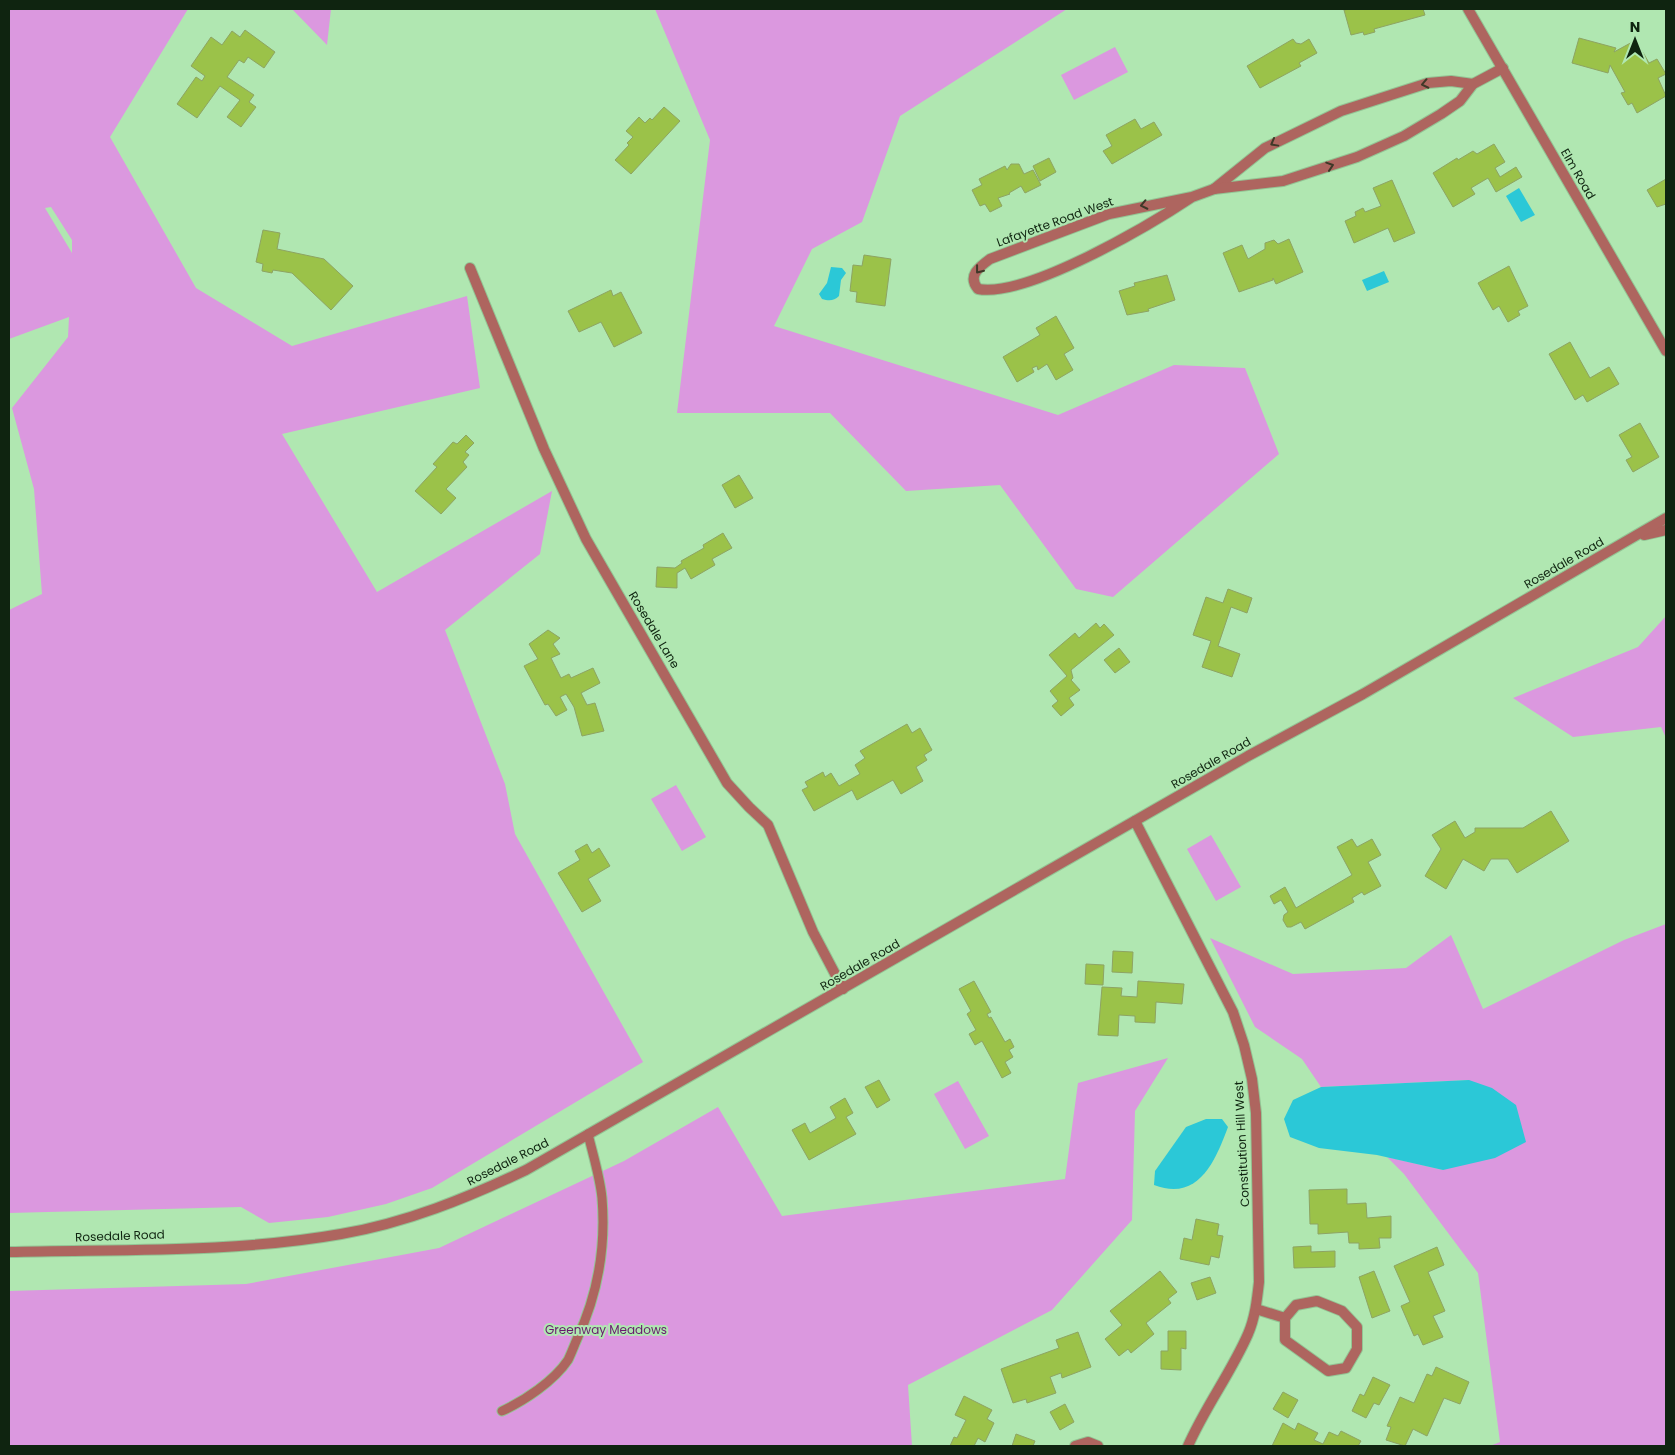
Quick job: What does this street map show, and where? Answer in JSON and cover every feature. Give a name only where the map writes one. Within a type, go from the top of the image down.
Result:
[{"type":"street","name":"Elm Road","points":[[1468,9],[1666,352]]},
{"type":"street","name":"Lafayette Road West","points":[[1192,197],[1126,238],[1033,280],[991,291],[978,289],[974,284],[973,276],[978,268],[990,259],[1109,214],[1192,197],[1214,189],[1283,181],[1357,157],[1404,136],[1441,114],[1460,100],[1473,84],[1503,68]]},
{"type":"street","name":"Lafayette Road West","points":[[1214,189],[1264,148],[1341,111],[1428,83],[1451,81],[1473,84]]},
{"type":"street","name":"Rosedale Lane","points":[[470,268],[544,449],[586,539],[728,783],[768,825],[814,932],[843,989]]},
{"type":"street","name":"Rosedale Road","points":[[9,1252],[244,1245],[297,1241],[387,1224],[433,1210],[484,1190],[526,1170],[1248,756],[1363,694],[1666,518]]},
{"type":"street","points":[[1629,540],[1666,530]]},
{"type":"street","name":"Constitution Hill West","points":[[1135,821],[1233,1012],[1244,1045],[1252,1079],[1256,1113],[1259,1282],[1256,1309],[1245,1340],[1198,1422],[1188,1446]]},
{"type":"street","points":[[1317,1301],[1342,1311],[1357,1327],[1356,1349],[1346,1368],[1328,1371],[1285,1340],[1285,1318],[1296,1305],[1317,1301]]},
{"type":"street","points":[[1256,1309],[1285,1318]]},
{"type":"street","points":[[1075,1446],[1088,1442],[1098,1446]]},
{"type":"lane","points":[[502,1411],[521,1402],[542,1386],[567,1360],[590,1312],[599,1276],[604,1234],[602,1196],[588,1134]]},
{"type":"green space","points":[[9,9],[188,9],[110,137],[196,288],[292,346],[467,296],[480,388],[282,434],[377,592],[552,491],[540,554],[445,630],[505,784],[515,834],[643,1062],[432,1188],[386,1204],[328,1217],[269,1223],[241,1207],[9,1213],[9,610],[42,594],[34,489],[12,408],[68,337],[69,317],[9,339]],"holes":[[[51,207],[72,240],[72,253],[45,208]]]},
{"type":"green space","points":[[292,9],[331,9],[327,45]]},
{"type":"green space","points":[[655,9],[1067,9],[900,116],[862,222],[812,249],[774,326],[1058,415],[1174,365],[1245,368],[1279,454],[1113,597],[1076,589],[1000,485],[906,491],[830,413],[677,413],[710,140]]},
{"type":"green space","points":[[1115,47],[1128,72],[1074,100],[1061,75]]},
{"type":"green space","points":[[1666,616],[1666,738],[1661,727],[1573,737],[1513,698],[1638,647]]},
{"type":"green space","points":[[676,785],[706,837],[682,851],[651,799]]},
{"type":"green space","points":[[1211,835],[1241,887],[1216,901],[1187,849]]},
{"type":"green space","points":[[1666,924],[1666,1446],[1490,1446],[1500,1442],[1478,1273],[1404,1174],[1387,1157],[1443,1170],[1469,1080],[1321,1087],[1302,1059],[1255,1027],[1210,938],[1293,974],[1406,968],[1451,935],[1483,1009],[1624,940]]},
{"type":"green space","name":"Greenway Meadows","points":[[1168,1058],[1135,1111],[1132,1220],[1052,1310],[908,1385],[912,1446],[9,1446],[9,1291],[246,1284],[439,1248],[624,1161],[718,1107],[782,1216],[1065,1179],[1078,1083]]},
{"type":"green space","points":[[958,1081],[989,1136],[965,1149],[934,1094]]},
{"type":"water","points":[[1519,188],[1535,215],[1521,222],[1506,196]]},
{"type":"water","points":[[831,267],[842,268],[846,273],[841,280],[839,296],[833,300],[822,299],[819,294],[827,283]]},
{"type":"water","points":[[1384,271],[1389,282],[1367,291],[1362,280]]},
{"type":"water","points":[[1469,1080],[1492,1088],[1516,1105],[1526,1142],[1495,1158],[1443,1170],[1377,1155],[1319,1148],[1290,1137],[1284,1119],[1293,1100],[1321,1087]]},
{"type":"water","points":[[1206,1119],[1222,1119],[1228,1127],[1217,1153],[1203,1176],[1182,1188],[1169,1189],[1154,1185],[1155,1171],[1186,1127]]},
{"type":"building","points":[[1423,9],[1425,15],[1374,29],[1375,32],[1364,35],[1363,32],[1351,35],[1344,10]]},
{"type":"building","points":[[245,30],[275,52],[264,68],[248,57],[244,63],[239,60],[227,77],[254,95],[249,102],[256,107],[241,127],[227,117],[240,100],[220,86],[197,118],[177,104],[196,77],[202,81],[205,76],[191,66],[211,37],[222,45],[232,31],[240,37]]},
{"type":"building","points":[[1579,38],[1616,48],[1614,52],[1636,40],[1649,63],[1657,59],[1666,74],[1658,78],[1666,96],[1637,113],[1632,103],[1628,105],[1621,93],[1625,92],[1610,65],[1608,73],[1572,63]]},
{"type":"building","points":[[1293,39],[1296,43],[1301,44],[1309,39],[1317,53],[1299,63],[1301,66],[1260,88],[1247,66]]},
{"type":"building","points":[[664,107],[680,121],[631,174],[615,160],[629,145],[627,143],[633,137],[626,131],[639,117],[645,123],[650,118],[652,120]]},
{"type":"building","points":[[1135,119],[1141,129],[1154,122],[1162,135],[1112,164],[1103,151],[1112,146],[1106,135]]},
{"type":"building","points":[[1494,144],[1505,162],[1495,168],[1500,177],[1516,167],[1522,177],[1496,192],[1488,178],[1471,188],[1475,194],[1453,207],[1433,173],[1457,158],[1458,160],[1473,151],[1477,154]]},
{"type":"building","points":[[1049,158],[1056,172],[1040,181],[1033,166]]},
{"type":"building","points":[[1011,164],[1019,164],[1024,174],[1033,170],[1041,185],[1025,193],[1021,186],[1010,194],[998,198],[1002,206],[990,212],[985,204],[980,206],[972,190],[982,185],[979,179],[1005,166],[1007,170]]},
{"type":"building","points":[[1666,179],[1666,204],[1657,207],[1647,190]]},
{"type":"building","points":[[1392,180],[1415,233],[1394,242],[1388,228],[1354,243],[1345,221],[1356,216],[1355,212],[1363,208],[1365,212],[1381,206],[1373,188]]},
{"type":"building","points":[[263,230],[280,233],[277,249],[324,259],[353,286],[331,310],[292,273],[273,270],[272,273],[262,271],[263,264],[256,262]]},
{"type":"building","points":[[1289,239],[1303,272],[1276,284],[1273,278],[1273,280],[1239,292],[1223,253],[1242,245],[1248,259],[1265,249],[1265,243],[1274,240],[1278,244]]},
{"type":"building","points":[[864,255],[891,259],[885,306],[856,302],[857,292],[850,291],[853,265],[862,266]]},
{"type":"building","points":[[1509,266],[1528,306],[1518,311],[1520,315],[1508,322],[1499,306],[1493,310],[1478,283]]},
{"type":"building","points":[[1167,275],[1175,300],[1148,309],[1149,311],[1127,315],[1119,291],[1135,286],[1134,283]]},
{"type":"building","points":[[611,290],[613,296],[621,292],[642,333],[614,347],[601,322],[579,332],[568,311]]},
{"type":"building","points":[[1056,316],[1074,348],[1064,354],[1073,370],[1056,380],[1047,364],[1038,370],[1037,366],[1032,368],[1034,372],[1017,382],[1003,357],[1040,335],[1036,328]]},
{"type":"building","points":[[1570,342],[1590,378],[1609,367],[1619,384],[1587,402],[1583,395],[1575,400],[1549,354]]},
{"type":"building","points":[[1640,423],[1659,457],[1633,472],[1626,460],[1632,457],[1619,435]]},
{"type":"building","points":[[466,435],[474,443],[465,452],[469,455],[463,462],[467,467],[446,489],[456,498],[441,514],[415,491],[437,467],[433,464],[453,442],[457,444]]},
{"type":"building","points":[[739,475],[753,498],[735,508],[722,485]]},
{"type":"building","points":[[723,533],[732,548],[712,559],[715,565],[691,579],[685,568],[677,573],[677,588],[656,587],[657,567],[675,568],[682,563],[681,561],[704,548],[703,545]]},
{"type":"building","points":[[1228,589],[1252,598],[1247,613],[1231,607],[1218,646],[1240,654],[1232,677],[1202,667],[1211,641],[1193,635],[1206,597],[1223,603]]},
{"type":"building","points":[[1096,623],[1100,628],[1104,624],[1114,635],[1071,670],[1073,678],[1071,680],[1080,690],[1069,698],[1074,705],[1061,716],[1052,706],[1058,701],[1050,691],[1067,676],[1049,655],[1075,633],[1079,638]]},
{"type":"building","points":[[548,630],[560,638],[553,644],[560,654],[551,658],[561,678],[569,674],[571,678],[593,668],[600,683],[581,693],[587,705],[595,703],[604,731],[582,736],[574,707],[566,694],[560,697],[567,710],[556,716],[548,704],[545,705],[524,666],[538,659],[529,644]]},
{"type":"building","points":[[1119,648],[1130,662],[1115,673],[1104,660]]},
{"type":"building","points":[[907,724],[912,733],[920,728],[932,750],[924,755],[927,760],[916,767],[923,781],[901,794],[893,780],[857,800],[852,790],[814,811],[802,790],[808,787],[805,782],[823,772],[825,777],[831,773],[839,786],[860,774],[855,765],[865,758],[860,751]]},
{"type":"building","points":[[1551,811],[1569,841],[1517,873],[1508,859],[1491,859],[1484,871],[1463,859],[1446,889],[1425,876],[1441,849],[1432,835],[1455,821],[1465,838],[1475,832],[1475,828],[1523,828]]},
{"type":"building","points":[[1352,839],[1357,847],[1372,839],[1381,855],[1368,862],[1381,886],[1364,895],[1362,892],[1352,898],[1354,902],[1305,929],[1301,922],[1287,927],[1283,920],[1284,915],[1288,912],[1281,900],[1274,904],[1270,896],[1285,887],[1296,908],[1352,875],[1337,847]]},
{"type":"building","points":[[587,844],[592,853],[599,848],[610,866],[588,879],[601,901],[582,912],[558,873],[580,860],[575,851]]},
{"type":"building","points":[[1113,951],[1133,952],[1132,973],[1112,972]]},
{"type":"building","points":[[1086,964],[1104,965],[1103,985],[1085,984]]},
{"type":"building","points":[[974,981],[991,1012],[987,1014],[989,1018],[991,1017],[1005,1042],[1010,1039],[1014,1047],[1009,1050],[1013,1057],[1005,1062],[1011,1073],[1002,1078],[982,1041],[975,1045],[969,1034],[976,1030],[967,1014],[971,1011],[959,989]]},
{"type":"building","points":[[1138,981],[1184,984],[1182,1004],[1156,1002],[1155,1023],[1135,1022],[1135,1016],[1119,1015],[1118,1036],[1098,1035],[1102,987],[1122,988],[1121,996],[1137,997]]},
{"type":"building","points":[[879,1080],[890,1100],[877,1108],[865,1087]]},
{"type":"building","points":[[845,1098],[853,1113],[846,1117],[856,1134],[809,1160],[792,1130],[805,1123],[810,1133],[836,1118],[830,1107]]},
{"type":"building","points":[[1347,1189],[1347,1204],[1366,1203],[1367,1218],[1391,1216],[1391,1238],[1379,1238],[1380,1248],[1359,1249],[1359,1243],[1349,1243],[1348,1232],[1318,1234],[1318,1224],[1310,1224],[1309,1190]]},
{"type":"building","points":[[1196,1219],[1219,1224],[1217,1235],[1223,1236],[1219,1258],[1211,1256],[1209,1265],[1180,1259],[1184,1238],[1192,1240]]},
{"type":"building","points":[[1311,1246],[1311,1252],[1335,1251],[1335,1267],[1294,1268],[1293,1247]]},
{"type":"building","points":[[1437,1247],[1444,1265],[1428,1272],[1445,1311],[1433,1316],[1443,1337],[1423,1345],[1418,1334],[1414,1336],[1401,1306],[1410,1302],[1394,1266]]},
{"type":"building","points":[[1160,1271],[1177,1292],[1168,1299],[1171,1303],[1146,1323],[1154,1334],[1131,1353],[1128,1349],[1119,1356],[1105,1339],[1122,1325],[1110,1311]]},
{"type":"building","points":[[1374,1271],[1390,1311],[1372,1318],[1359,1277]]},
{"type":"building","points":[[1210,1277],[1216,1293],[1197,1300],[1191,1283]]},
{"type":"building","points":[[1168,1331],[1186,1331],[1186,1349],[1181,1348],[1181,1370],[1161,1369],[1161,1351],[1168,1351]]},
{"type":"building","points":[[1078,1332],[1091,1367],[1062,1378],[1061,1373],[1050,1377],[1056,1393],[1027,1403],[1026,1399],[1013,1403],[1001,1369],[1059,1348],[1056,1340]]},
{"type":"building","points":[[1436,1367],[1469,1382],[1460,1404],[1444,1398],[1427,1436],[1413,1429],[1405,1446],[1386,1440],[1391,1427],[1387,1426],[1400,1397],[1414,1403],[1427,1374],[1432,1376]]},
{"type":"building","points":[[1373,1377],[1390,1385],[1379,1405],[1374,1403],[1366,1418],[1352,1411],[1360,1394],[1364,1396]]},
{"type":"building","points":[[1283,1392],[1298,1400],[1288,1418],[1273,1409]]},
{"type":"building","points":[[964,1396],[992,1410],[987,1419],[994,1423],[985,1442],[978,1438],[974,1446],[950,1446],[954,1437],[957,1438],[966,1420],[955,1415]]},
{"type":"building","points":[[1065,1404],[1074,1422],[1060,1430],[1050,1412]]},
{"type":"building","points":[[1283,1423],[1295,1430],[1298,1423],[1318,1433],[1314,1440],[1323,1444],[1329,1432],[1338,1436],[1341,1431],[1361,1441],[1358,1446],[1272,1446]]},
{"type":"building","points":[[1016,1434],[1035,1441],[1033,1446],[1012,1446]]}]
